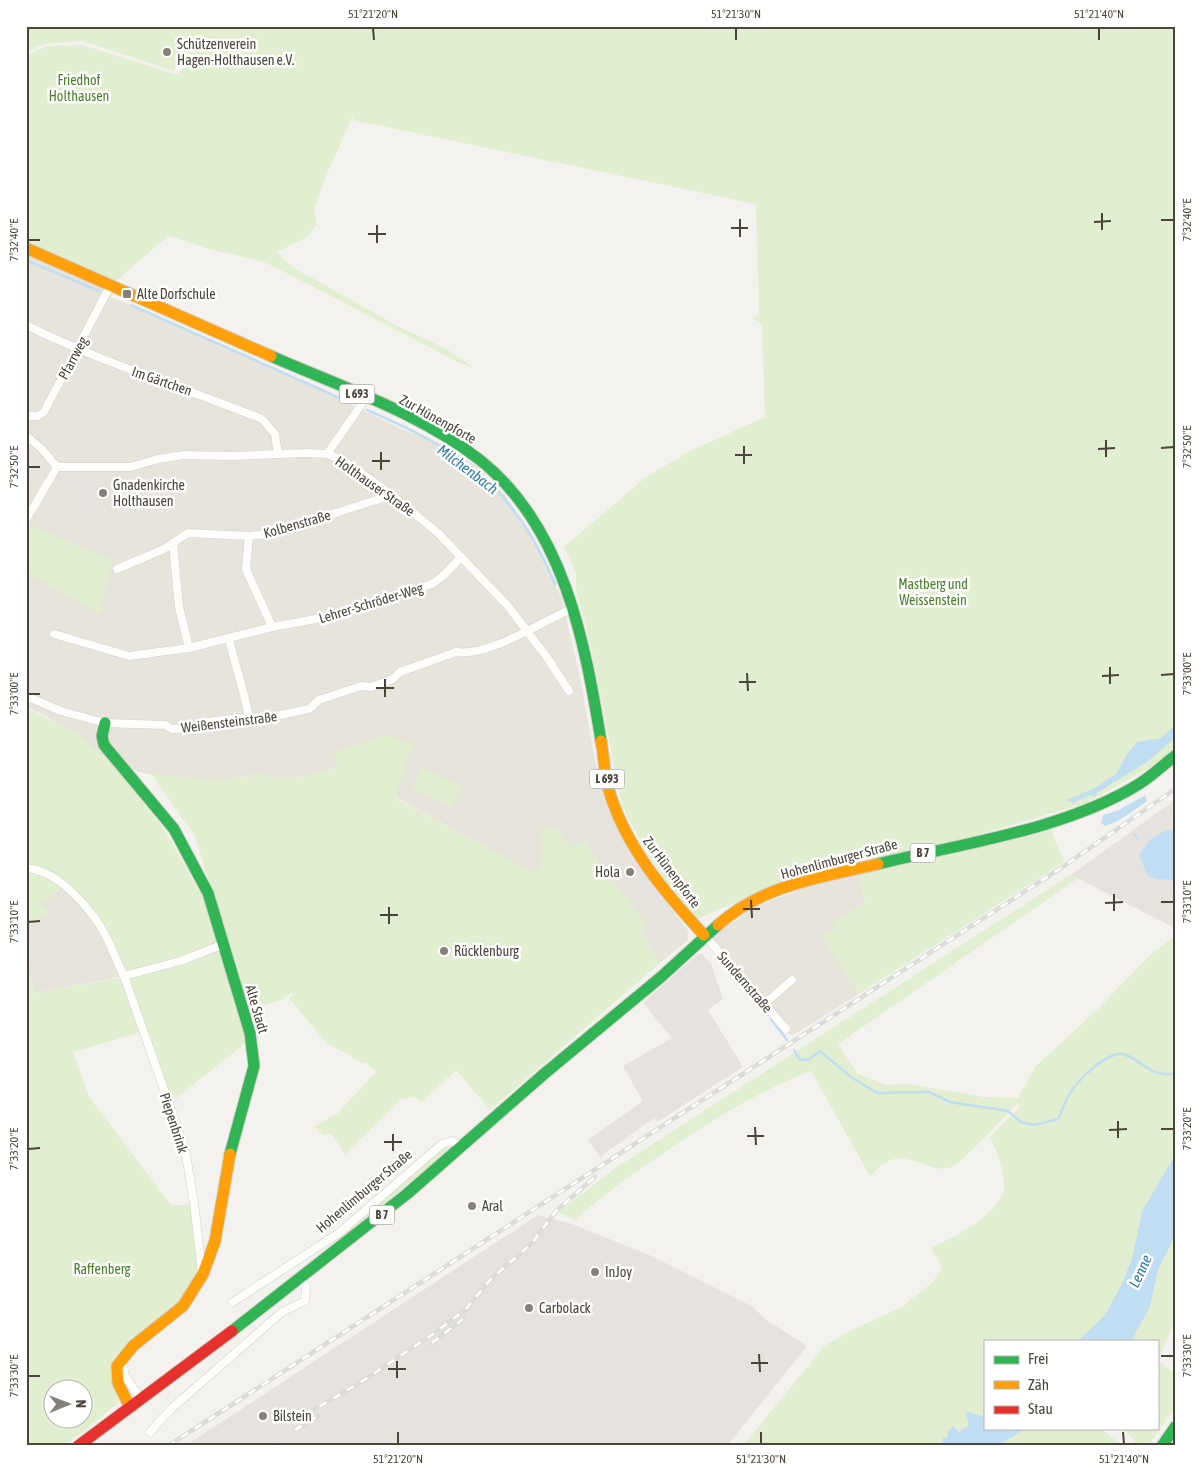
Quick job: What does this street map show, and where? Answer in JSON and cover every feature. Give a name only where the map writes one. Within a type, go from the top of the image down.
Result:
[{"type":"main road","name":"Zur Hünenpforte","points":[[26,248],[431,428],[489,468],[520,501],[557,564],[574,608],[590,674],[613,803],[628,838],[647,868],[704,935]]},
{"type":"main road","name":"Alte Stadt","points":[[105,724],[102,736],[104,745],[174,829],[208,893],[222,945],[250,1033],[254,1066],[228,1163],[214,1241],[203,1274],[183,1306],[132,1346],[121,1359]]},
{"type":"main road","name":"Hohenlimburger Straße","points":[[78,1446],[300,1279],[462,1148],[560,1060],[661,977],[704,935],[750,901],[792,884],[1042,825],[1095,806],[1138,784],[1175,756]]},
{"type":"main road","points":[[121,1359],[117,1366],[116,1375],[121,1393],[130,1407]]},
{"type":"main road","points":[[1162,1446],[1175,1427]]},
{"type":"street","name":"Pfarrweg","points":[[26,416],[38,416],[44,412],[110,286]]},
{"type":"street","name":"Im Gärtchen","points":[[26,325],[77,349],[262,419],[275,434],[278,454]]},
{"type":"street","points":[[327,454],[366,398]]},
{"type":"street","points":[[26,436],[41,448],[57,467],[26,520]]},
{"type":"street","name":"Holthauser Straße","points":[[57,467],[131,467],[158,459],[184,455],[327,454],[343,460],[392,495],[438,533],[492,588],[528,631],[569,691]]},
{"type":"street","name":"Kolbenstraße","points":[[117,569],[173,544],[188,533],[249,536],[270,534],[392,495]]},
{"type":"street","points":[[249,536],[246,569],[272,627]]},
{"type":"street","points":[[173,544],[179,607],[189,648]]},
{"type":"street","name":"Lehrer-Schröder-Weg","points":[[54,634],[130,656],[189,648],[272,627],[338,615],[432,584],[443,576],[461,557]]},
{"type":"street","name":"Weißensteinstraße","points":[[26,696],[44,704],[105,724],[165,725],[172,729],[195,728],[200,723],[249,717],[256,720],[309,709],[320,700],[361,686],[371,688],[393,679],[400,672],[456,652],[465,653],[500,643],[574,608]]},
{"type":"street","points":[[229,639],[235,664],[240,674],[249,717]]},
{"type":"street","name":"Piepenbrink","points":[[26,868],[37,868],[53,875],[95,918],[124,976],[185,1149],[203,1274]]},
{"type":"street","name":"Sundernstraße","points":[[704,935],[786,1029]]},
{"type":"street","points":[[124,976],[180,962],[222,945]]},
{"type":"street","points":[[764,1004],[792,980]]},
{"type":"street","name":"Hohenlimburger Straße","points":[[233,1302],[339,1233],[442,1144],[452,1141],[462,1148]]},
{"type":"street","points":[[150,1432],[171,1409],[282,1312],[305,1301],[306,1287],[300,1279]]},
{"type":"street","points":[[121,1359],[125,1376],[140,1398]]},
{"type":"shaded area","points":[[26,248],[110,286],[111,297],[243,353],[406,431],[442,444],[478,467],[504,494],[537,548],[561,597],[580,677],[595,761],[608,810],[632,857],[688,931],[688,940],[660,963],[584,840],[535,874],[395,797],[412,741],[307,776],[277,778],[259,774],[218,780],[148,774],[114,765],[71,730],[26,706]]},
{"type":"shaded area","points":[[60,474],[68,480],[96,476],[95,511],[65,512],[72,500],[60,484],[54,483]]},
{"type":"shaded area","points":[[1175,800],[1175,928],[1071,875],[1151,817]]},
{"type":"shaded area","points":[[637,864],[688,931],[684,937],[671,924],[660,916],[658,918],[623,876]]},
{"type":"shaded area","points":[[858,868],[865,903],[833,922],[835,929],[822,935],[859,994],[792,1036],[704,935],[734,922],[754,907]]},
{"type":"shaded area","points":[[64,886],[95,918],[124,976],[34,993],[26,949],[26,916]]},
{"type":"shaded area","points":[[698,954],[702,954],[711,964],[723,999],[708,1010],[743,1067],[657,1122],[654,1118],[600,1157],[588,1140],[643,1101],[623,1066],[672,1038],[643,1003]]},
{"type":"shaded area","points":[[538,1215],[572,1224],[649,1255],[753,1307],[765,1319],[807,1346],[727,1446],[185,1446]]},
{"type":"green space","name":"Mastberg und Weissenstein","points":[[26,26],[1175,26],[1175,748],[1161,761],[1087,803],[950,843],[761,891],[695,920],[685,910],[645,850],[622,806],[589,638],[576,589],[576,573],[564,547],[646,477],[690,451],[765,417],[762,324],[753,318],[759,314],[756,204],[353,120],[354,114],[328,171],[314,209],[317,224],[307,237],[277,252],[291,266],[399,327],[445,348],[474,368],[460,363],[269,264],[209,249],[168,236],[110,286],[26,248],[26,56],[46,46],[83,45],[178,75],[186,63],[177,61],[174,71],[82,41],[46,44],[26,51]]},
{"type":"green space","points":[[26,523],[112,560],[100,614],[26,572]]},
{"type":"green space","name":"Raffenberg","points":[[26,708],[71,730],[114,765],[166,832],[202,896],[248,1041],[170,1103],[145,1031],[73,1052],[89,1097],[172,1206],[192,1204],[198,1268],[193,1283],[175,1307],[114,1358],[113,1378],[118,1403],[92,1424],[92,1380],[42,1380],[42,1430],[85,1430],[65,1446],[26,1446],[26,949],[34,993],[124,977],[95,918],[64,887],[42,904],[49,912],[26,928]]},
{"type":"green space","points":[[391,734],[403,744],[412,741],[411,751],[395,798],[534,873],[542,863],[542,827],[555,827],[572,848],[584,840],[610,882],[613,881],[643,919],[642,934],[660,963],[490,1110],[456,1070],[421,1103],[416,1097],[401,1099],[345,1154],[332,1134],[323,1135],[314,1127],[338,1113],[376,1072],[365,1062],[363,1064],[327,1042],[289,998],[293,995],[292,992],[282,1000],[248,1010],[195,836],[151,774],[218,780],[259,774],[277,778],[307,776],[338,766],[334,752]]},
{"type":"green space","points":[[423,767],[461,786],[450,807],[412,788]]},
{"type":"green space","points":[[1049,824],[1064,862],[859,994],[822,935],[835,929],[833,922],[865,903],[858,868]]},
{"type":"green space","points":[[1070,875],[1077,879],[838,1044],[857,1073],[885,1085],[909,1084],[983,1097],[1018,1098],[1035,1067],[1099,1008],[1150,955],[1175,936],[1175,1155],[1142,1211],[1132,1259],[1121,1286],[1105,1315],[1079,1340],[984,1340],[984,1415],[982,1416],[965,1412],[969,1425],[959,1432],[955,1426],[947,1438],[936,1446],[743,1446],[824,1346],[852,1330],[902,1307],[933,1282],[942,1268],[931,1247],[964,1231],[986,1215],[995,1205],[1001,1196],[1004,1179],[1000,1160],[990,1137],[1019,1108],[1018,1103],[974,1148],[957,1164],[951,1167],[935,1168],[912,1160],[896,1158],[883,1164],[870,1176],[811,1071],[769,1089],[709,1123],[623,1182],[576,1220],[558,1212],[617,1167]]},
{"type":"green space","points":[[446,1146],[449,1146],[449,1150],[335,1244],[333,1241],[354,1226]]},
{"type":"green space","points":[[1175,1235],[1175,1319],[1158,1361],[1158,1340],[1132,1340],[1150,1307],[1158,1270]]},
{"type":"green space","points":[[1158,1361],[1175,1373],[1175,1408],[1148,1446],[1131,1446],[1134,1439],[1123,1430],[1158,1430]]},
{"type":"green space","points":[[1024,1430],[1102,1430],[1122,1446],[998,1446]]},
{"type":"water","points":[[1175,725],[1175,738],[1147,762],[1097,793],[1095,797],[1090,795],[1073,803],[1066,800],[1093,789],[1116,774],[1127,754],[1137,742],[1161,738]]},
{"type":"water","points":[[1145,795],[1147,801],[1127,815],[1105,826],[1101,823],[1103,815],[1117,811]]},
{"type":"water","points":[[1167,829],[1175,831],[1175,880],[1156,879],[1148,876],[1139,855],[1150,840]]},
{"type":"water","name":"Lenne","points":[[1175,1155],[1175,1235],[1158,1270],[1150,1307],[1132,1340],[1079,1340],[1105,1315],[1121,1286],[1132,1259],[1142,1211]]},
{"type":"water","points":[[965,1411],[982,1416],[984,1415],[984,1430],[1024,1430],[998,1446],[936,1446],[942,1442],[943,1437],[947,1438],[948,1431],[954,1426],[959,1432],[969,1425]]},
{"type":"waterway","name":"Milchenbach","points":[[26,260],[99,291]]},
{"type":"waterway","name":"Milchenbach","points":[[131,305],[351,403]]},
{"type":"waterway","name":"Milchenbach","points":[[367,410],[431,441],[481,475],[502,496],[521,521],[539,550],[555,584]]},
{"type":"waterway","points":[[1134,834],[1137,838]]},
{"type":"waterway","points":[[728,972],[753,1000]]},
{"type":"waterway","points":[[757,1005],[765,1013]]},
{"type":"waterway","points":[[771,1019],[787,1040]]},
{"type":"waterway","points":[[794,1050],[799,1059],[808,1060],[820,1051],[851,1077],[877,1093],[929,1092],[950,1102],[1008,1111],[1021,1122],[1035,1125],[1058,1119],[1073,1089],[1094,1067],[1111,1056],[1126,1055],[1153,1071],[1175,1074]]},
{"type":"railway","points":[[168,1446],[1061,868],[1175,789]]},
{"type":"railway","points":[[291,1421],[305,1415],[361,1382],[433,1334],[465,1310],[490,1280],[532,1243],[556,1211],[595,1177]]},
{"type":"railway","points":[[432,1343],[463,1319]]},
{"type":"railway","points":[[295,1430],[318,1416]]},
{"type":"railway","points":[[271,1446],[275,1443]]},
{"type":"traffic: fast","points":[[271,356],[406,414],[456,443],[480,460],[509,487],[532,518],[551,552],[566,589],[578,626],[587,665],[601,741]]},
{"type":"traffic: fast","points":[[105,723],[102,736],[104,745],[174,829],[208,893],[250,1033],[254,1066],[230,1154]]},
{"type":"traffic: fast","points":[[878,864],[978,842],[1047,824],[1080,813],[1111,800],[1139,784],[1175,756]]},
{"type":"traffic: fast","points":[[232,1331],[407,1194],[544,1074],[661,977],[718,925]]},
{"type":"traffic: fast","points":[[1162,1446],[1175,1427]]},
{"type":"traffic: slow","points":[[26,248],[271,356]]},
{"type":"traffic: slow","points":[[601,741],[608,787],[624,829],[660,885],[704,935]]},
{"type":"traffic: slow","points":[[718,925],[735,911],[773,892],[814,878],[878,864]]},
{"type":"traffic: slow","points":[[130,1407],[118,1383],[117,1366],[133,1346],[183,1306],[203,1274],[215,1241],[230,1154]]},
{"type":"traffic: jam","points":[[78,1446],[232,1331]]},
{"type":"place","name":"Schützenverein Hagen-Holthausen e.V.","points":[[167,52]]},
{"type":"place","name":"Alte Dorfschule","points":[[127,294]]},
{"type":"place","name":"Gnadenkirche Holthausen","points":[[103,493]]},
{"type":"place","name":"Hola","points":[[630,872]]},
{"type":"place","name":"Rücklenburg","points":[[444,951]]},
{"type":"place","name":"Aral","points":[[472,1206]]},
{"type":"place","name":"InJoy","points":[[595,1272]]},
{"type":"place","name":"Carbolack","points":[[529,1308]]},
{"type":"place","name":"Bilstein","points":[[263,1416]]},
{"type":"park label","name":"Friedhof Holthausen","points":[[79,88]]}]
